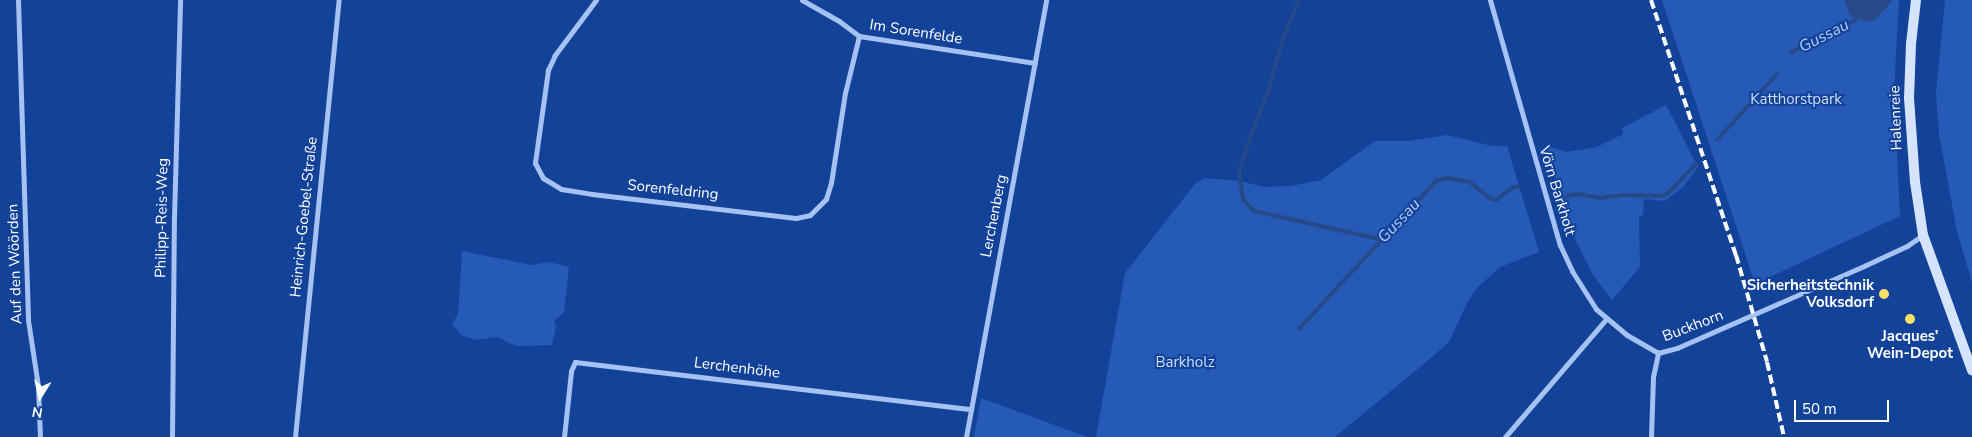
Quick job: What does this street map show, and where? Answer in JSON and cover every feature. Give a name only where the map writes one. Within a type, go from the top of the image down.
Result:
[{"type":"main road","name":"Halenreie","points":[[1916,0],[1910,44],[1909,98],[1912,151],[1923,235],[1972,370]]},
{"type":"street","name":"Auf den Wöörden","points":[[18,0],[28,320],[38,386],[40,437]]},
{"type":"street","name":"Philipp-Reis-Weg","points":[[172,437],[174,218],[180,0]]},
{"type":"street","name":"Heinrich-Goebel-Straße","points":[[295,437],[339,0]]},
{"type":"street","name":"Sorenfeldring","points":[[596,0],[555,55],[548,70],[535,163],[543,178],[561,188],[592,194],[796,218],[810,215],[826,198],[831,183],[845,93],[859,36]]},
{"type":"street","name":"Im Sorenfelde","points":[[802,0],[839,21],[859,36],[1036,63]]},
{"type":"street","name":"Lerchenberg","points":[[966,437],[1036,63],[1046,0]]},
{"type":"street","name":"Vörn Barkholt","points":[[1490,0],[1560,245],[1588,298],[1606,319],[1627,335],[1658,353]]},
{"type":"street","name":"Buckhorn","points":[[1651,437],[1653,377],[1658,353],[1678,348],[1726,327],[1907,246],[1923,235]]},
{"type":"street","points":[[1505,437],[1606,319]]},
{"type":"street","name":"Lerchenhöhe","points":[[564,437],[571,371],[575,362],[971,409]]},
{"type":"green space","name":"Katthorstpark","points":[[1662,0],[1899,0],[1894,92],[1900,216],[1755,284]]},
{"type":"green space","points":[[1945,0],[1972,0],[1972,282],[1957,232],[1939,134],[1936,93]]},
{"type":"green space","points":[[1666,105],[1698,167],[1684,186],[1665,201],[1644,199],[1643,214],[1639,218],[1640,267],[1612,300],[1593,275],[1570,229],[1547,146],[1566,152],[1597,147],[1623,134],[1622,128]]},
{"type":"green space","name":"Barkholz","points":[[1447,135],[1492,146],[1507,146],[1539,252],[1500,267],[1477,288],[1467,303],[1449,342],[1432,357],[1335,437],[1096,437],[1125,273],[1195,184],[1205,178],[1240,181],[1264,187],[1291,186],[1321,180],[1375,141],[1408,141]]},
{"type":"green space","points":[[462,251],[531,265],[549,262],[569,267],[564,312],[554,321],[556,326],[552,345],[516,346],[497,337],[476,340],[461,335],[452,324],[458,314]]},
{"type":"green space","points":[[981,398],[1087,437],[974,437]]},
{"type":"shaded area","points":[[1844,0],[1893,0],[1874,21],[1868,22],[1850,16]]},
{"type":"waterway","points":[[1299,0],[1283,38],[1269,88],[1244,155],[1239,173],[1243,199],[1254,211],[1384,240]]},
{"type":"waterway","name":"Gussau","points":[[1791,53],[1811,40],[1858,19]]},
{"type":"waterway","name":"Gussau","points":[[1717,140],[1777,74]]},
{"type":"waterway","name":"Gussau","points":[[1567,196],[1579,194],[1599,198],[1622,195],[1663,196],[1696,164]]},
{"type":"waterway","name":"Gussau","points":[[1299,329],[1436,181],[1447,178],[1470,182],[1489,198],[1496,200],[1513,187],[1518,187]]},
{"type":"railway","points":[[1651,0],[1736,255],[1767,362],[1784,437]]},
{"type":"place","name":"Sicherheitstechnik Volksdorf","points":[[1884,294]]},
{"type":"place","name":"Jacques’ Wein-Depot","points":[[1910,319]]}]
